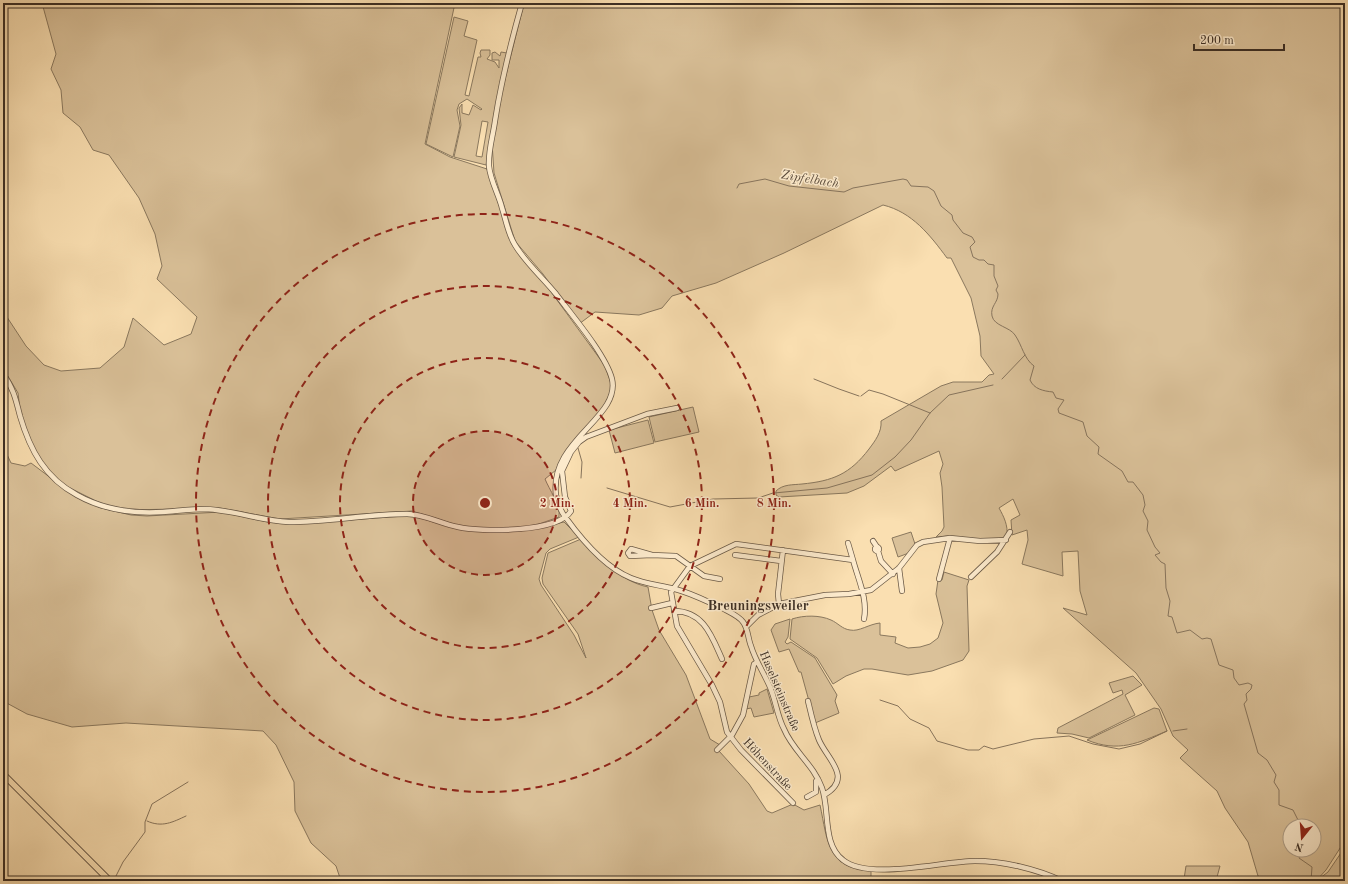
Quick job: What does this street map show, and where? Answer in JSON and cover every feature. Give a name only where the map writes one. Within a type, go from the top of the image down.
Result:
[{"type":"main road","points":[[3,774],[110,881]]},
{"type":"street","points":[[522,3],[497,108],[490,154],[490,172],[514,244],[540,274],[595,348],[607,367],[613,386],[609,398],[597,418],[573,443],[562,458],[557,473],[556,493],[564,517],[604,561],[616,570],[632,579],[673,588],[730,612],[742,621],[746,628],[758,615],[779,604],[825,595],[863,592],[875,587],[893,574],[917,545],[930,539],[950,538],[980,541],[1006,540]]},
{"type":"street","points":[[3,374],[14,393],[28,440],[40,464],[62,486],[78,496],[102,506],[135,514],[217,510],[270,520],[290,522],[408,514],[456,527],[486,530],[531,528],[564,517],[571,511],[565,500],[561,477],[564,465],[571,452],[582,440],[647,414],[677,408]]},
{"type":"street","points":[[971,577],[997,552],[1010,532]]},
{"type":"street","points":[[939,579],[950,538]]},
{"type":"street","points":[[873,541],[878,549],[881,561],[893,574]]},
{"type":"street","points":[[848,543],[863,592],[865,604],[864,619]]},
{"type":"street","points":[[673,588],[690,566],[736,544],[853,560]]},
{"type":"street","points":[[779,604],[778,594],[783,550]]},
{"type":"street","points":[[652,555],[676,556],[704,576],[720,580]]},
{"type":"street","points":[[735,555],[781,561]]},
{"type":"street","points":[[899,568],[902,591]]},
{"type":"street","name":"Höhenstraße","points":[[673,588],[671,597],[672,603],[681,635],[714,689],[720,702],[723,719],[731,737],[792,803]]},
{"type":"street","points":[[651,608],[672,603]]},
{"type":"street","points":[[674,611],[702,621],[708,629],[722,659]]},
{"type":"street","name":"Haselsteinstraße","points":[[746,628],[749,643],[770,687],[784,730],[818,779],[824,795],[833,848],[841,859],[852,866],[872,868],[911,868],[973,861],[988,862],[1033,871],[1062,881]]},
{"type":"street","points":[[717,750],[731,737],[744,710],[751,673],[754,664],[757,662]]},
{"type":"street","points":[[808,701],[820,741],[838,770],[838,778],[834,786],[824,795]]},
{"type":"street","points":[[807,797],[816,792],[818,779]]},
{"type":"shaded area","points":[[42,3],[455,3],[425,144],[450,157],[487,169],[512,244],[546,285],[605,366],[612,386],[601,411],[568,448],[556,470],[545,479],[557,503],[559,517],[536,525],[521,528],[479,528],[460,526],[412,511],[280,519],[220,508],[128,510],[102,504],[66,486],[53,476],[35,453],[21,418],[18,393],[3,368],[3,311],[26,346],[44,365],[61,371],[100,368],[124,347],[133,318],[164,345],[191,334],[197,317],[157,279],[162,266],[155,234],[139,198],[109,155],[93,150],[80,127],[63,113],[61,90],[51,69],[56,54]]},
{"type":"shaded area","points":[[524,3],[1345,3],[1345,797],[1343,797],[1344,842],[1326,870],[1316,881],[1258,881],[1258,879],[1263,878],[1258,876],[1248,842],[1225,808],[1217,791],[1180,758],[1188,750],[1173,736],[1161,709],[1136,673],[1063,608],[1087,615],[1080,591],[1078,551],[1062,552],[1063,576],[1022,564],[1028,540],[1027,530],[1012,535],[1011,520],[1020,515],[1013,499],[999,508],[1006,525],[1007,536],[1005,538],[981,540],[947,536],[936,537],[944,527],[940,473],[943,464],[939,451],[895,471],[891,466],[864,486],[847,493],[779,497],[776,495],[776,491],[785,486],[823,481],[840,475],[848,470],[862,458],[874,443],[879,433],[881,421],[941,386],[953,382],[982,382],[989,375],[994,374],[981,356],[980,336],[971,298],[951,258],[947,258],[927,233],[912,219],[893,208],[883,205],[784,253],[716,283],[672,296],[662,308],[639,315],[595,312],[579,324],[543,274],[515,241],[494,173],[492,143],[500,99]]},
{"type":"shaded area","points":[[454,17],[468,21],[464,36],[477,40],[465,95],[469,96],[478,57],[481,57],[481,50],[490,50],[490,55],[487,59],[495,62],[499,68],[499,60],[492,60],[492,53],[495,52],[500,56],[501,52],[507,53],[486,165],[454,157],[461,125],[459,108],[462,104],[462,113],[469,115],[473,105],[481,110],[482,109],[467,99],[459,104],[457,110],[460,126],[453,157],[426,144]],"holes":[[[482,121],[488,122],[482,157],[476,156]]]},
{"type":"shaded area","points":[[693,407],[699,432],[655,442],[649,417]]},
{"type":"shaded area","points":[[648,420],[654,443],[615,453],[609,430]]},
{"type":"shaded area","points":[[3,446],[11,463],[25,466],[31,463],[76,497],[101,508],[131,515],[147,516],[221,512],[268,522],[291,524],[405,516],[417,517],[450,527],[520,531],[564,522],[579,537],[550,549],[546,553],[539,579],[541,585],[574,635],[586,658],[578,634],[543,584],[542,578],[548,553],[581,539],[620,574],[629,580],[648,587],[652,610],[659,630],[686,675],[710,739],[720,745],[719,751],[749,784],[767,811],[772,813],[793,804],[804,810],[820,805],[828,841],[837,858],[856,869],[871,871],[871,881],[341,881],[336,866],[311,843],[295,811],[294,782],[276,745],[263,731],[126,723],[72,727],[27,714],[3,701]]},
{"type":"shaded area","points":[[911,532],[915,544],[909,553],[898,557],[892,538]]},
{"type":"shaded area","points":[[944,572],[969,580],[967,586],[969,651],[963,660],[932,671],[908,675],[864,669],[846,676],[833,684],[817,658],[790,639],[792,619],[812,616],[827,618],[850,630],[857,630],[880,623],[880,635],[896,637],[895,643],[908,648],[930,644],[938,638],[943,623],[936,594],[938,580],[942,580]]},
{"type":"shaded area","points":[[790,619],[788,637],[785,642],[787,644],[791,642],[815,658],[837,695],[835,701],[839,713],[815,723],[801,672],[799,672],[789,649],[779,652],[771,630],[775,624]]},
{"type":"shaded area","points":[[1133,676],[1142,685],[1125,695],[1135,715],[1089,738],[1072,734],[1057,733],[1058,728],[1123,694],[1122,690],[1113,693],[1109,683]]},
{"type":"shaded area","points":[[767,689],[774,713],[754,717],[751,708],[746,709],[749,697],[759,695],[759,693]]},
{"type":"shaded area","points":[[1154,708],[1159,709],[1167,731],[1128,745],[1109,746],[1087,740]]},
{"type":"shaded area","points":[[1345,847],[1345,881],[1316,881],[1328,872]]},
{"type":"shaded area","points":[[1186,866],[1220,866],[1217,877],[1184,879]]},
{"type":"waterway","name":"Zipfelbach","points":[[737,188],[739,184],[765,179],[789,186],[844,192],[853,188],[903,179],[907,180],[911,186],[928,187],[934,191],[941,206],[952,215],[953,220],[963,233],[972,237],[975,242],[970,247],[973,257],[979,260],[984,260],[988,264],[994,265],[994,276],[998,286],[996,290],[998,297],[992,310],[992,316],[996,322],[1013,332],[1025,356],[1034,366],[1030,380],[1034,386],[1039,389],[1053,392],[1056,398],[1064,400],[1058,409],[1059,413],[1083,422],[1087,436],[1099,447],[1098,454],[1122,471],[1128,482],[1133,482],[1143,495],[1145,505],[1143,511],[1148,521],[1147,530],[1155,547],[1160,553],[1155,555],[1165,564],[1166,588],[1170,601],[1168,616],[1172,617],[1177,633],[1190,630],[1202,639],[1211,639],[1219,665],[1233,670],[1234,678],[1239,685],[1248,683],[1252,685],[1251,689],[1246,694],[1247,700],[1244,704],[1258,753],[1267,760],[1276,775],[1274,782],[1279,790],[1279,805],[1293,810],[1297,818]]},
{"type":"waterway","points":[[1002,379],[1025,355]]},
{"type":"waterway","points":[[814,379],[859,396]]},
{"type":"waterway","points":[[774,493],[827,488],[872,475],[895,457],[911,440],[930,413],[949,395],[993,385]]},
{"type":"waterway","points":[[861,396],[869,390],[930,413]]},
{"type":"waterway","points":[[578,448],[582,462],[581,478]]},
{"type":"waterway","points":[[607,488],[670,507],[713,499],[758,498],[773,493]]},
{"type":"waterway","points":[[880,700],[898,706],[910,719],[929,728],[937,741],[968,750],[979,750],[984,746],[993,749],[1034,739],[1069,736],[1093,744],[1119,749],[1140,744],[1167,731]]},
{"type":"waterway","points":[[1173,731],[1187,729]]},
{"type":"waterway","points":[[116,876],[123,862],[145,832],[145,822],[152,804],[188,782]]},
{"type":"waterway","points":[[147,821],[163,824],[186,816]]},
{"type":"waterway","name":"Zipfelbach","points":[[1299,858],[1312,867],[1311,881]]},
{"type":"district","name":"Breuningsweiler","points":[[758,605]]}]
